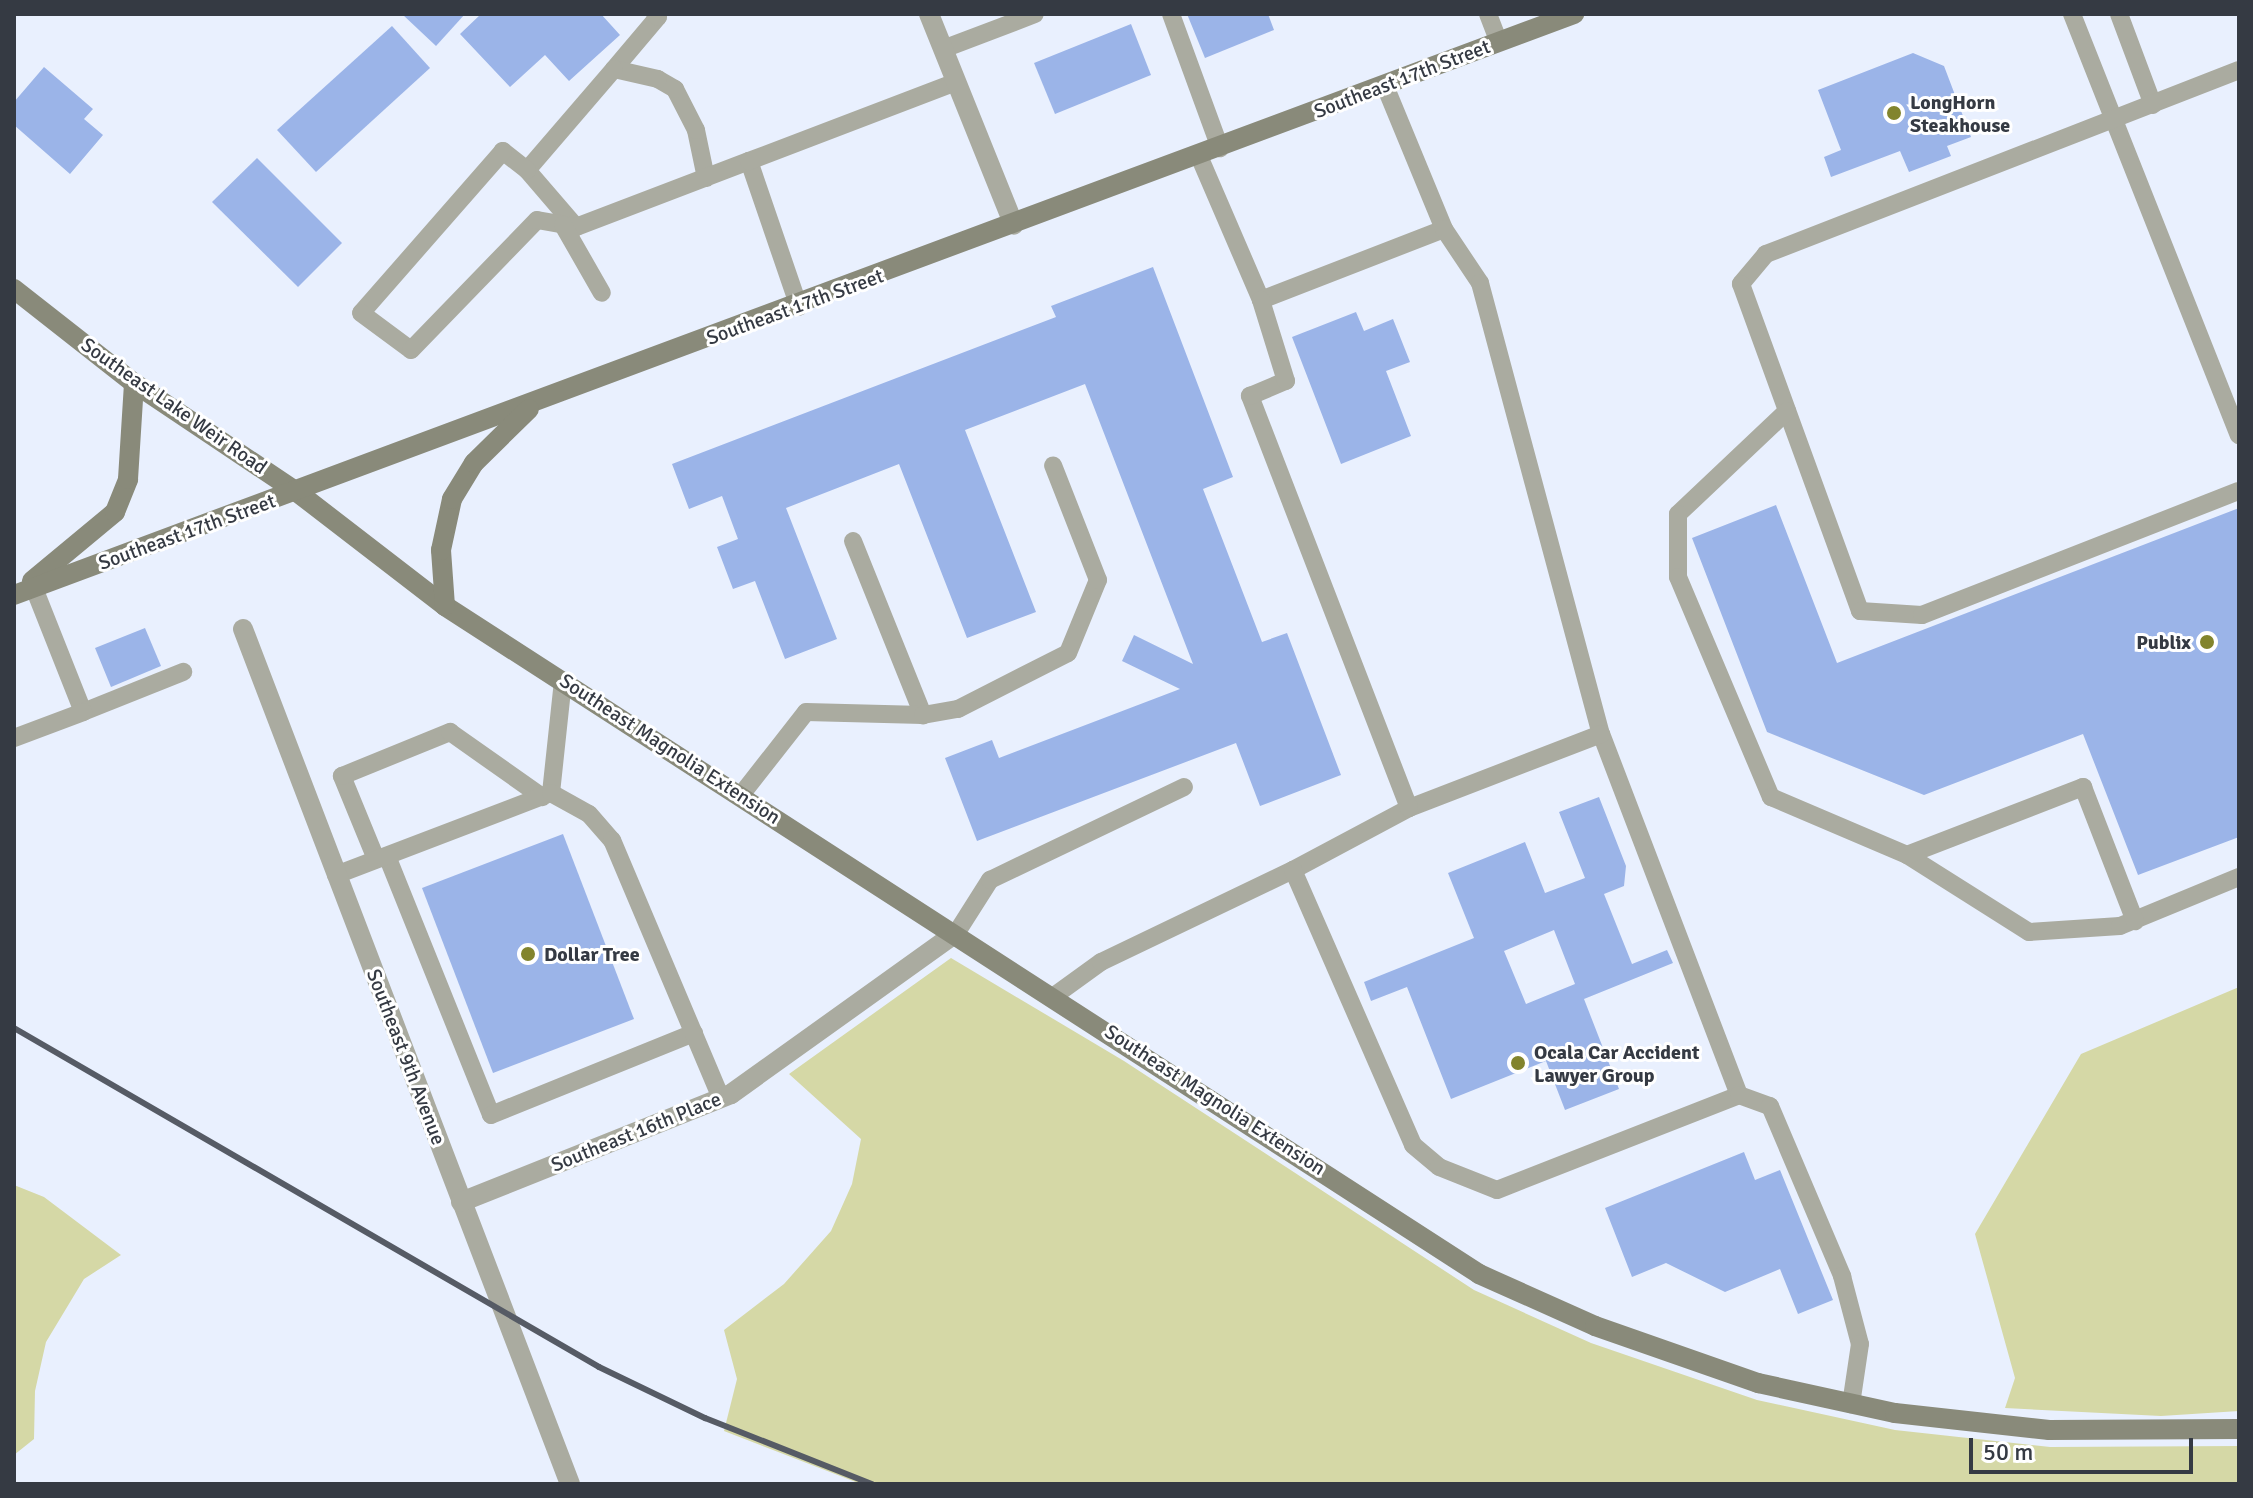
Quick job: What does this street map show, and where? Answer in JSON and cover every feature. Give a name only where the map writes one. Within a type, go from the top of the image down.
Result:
[{"type":"main road","name":"Southeast 17th Street","points":[[14,595],[799,307],[1574,14]]},
{"type":"main road","name":"Southeast Lake Weir Road","points":[[14,289],[134,383],[297,492]]},
{"type":"main road","points":[[14,595],[83,544],[115,512],[128,479],[134,383]]},
{"type":"main road","points":[[445,606],[441,550],[452,499],[474,463],[535,403]]},
{"type":"main road","name":"Southeast Magnolia Extension","points":[[297,492],[445,606],[957,932],[1479,1274],[1610,1332],[1758,1383],[1851,1404],[2049,1430],[2239,1429]]},
{"type":"street","points":[[929,14],[1014,225]]},
{"type":"street","name":"Southeast 9th Avenue","points":[[243,629],[570,1484]]},
{"type":"street","name":"Southeast 16th Place","points":[[461,1202],[721,1098],[957,932]]},
{"type":"lane","points":[[527,170],[658,17],[655,14]]},
{"type":"lane","points":[[943,49],[1035,14]]},
{"type":"lane","points":[[1171,14],[1220,148]]},
{"type":"lane","points":[[1488,14],[1499,42]]},
{"type":"lane","points":[[2072,14],[2118,119],[2239,435]]},
{"type":"lane","points":[[2119,14],[2153,105]]},
{"type":"lane","points":[[614,69],[658,79],[675,89],[691,118],[706,178]]},
{"type":"lane","points":[[2239,70],[1766,254],[1741,284],[1860,611],[1922,615],[2239,491]]},
{"type":"lane","points":[[602,293],[570,226],[527,170],[503,151],[361,313],[411,350],[537,220],[570,226],[706,178],[956,82]]},
{"type":"lane","points":[[1385,86],[1444,229],[1480,283],[1601,734],[1739,1095]]},
{"type":"lane","points":[[1199,156],[1261,300],[1286,381],[1250,396],[1409,808]]},
{"type":"lane","points":[[749,161],[799,307]]},
{"type":"lane","points":[[1261,300],[1444,229]]},
{"type":"lane","points":[[1787,411],[1678,514],[1678,577],[1771,797],[1907,855],[2029,932],[2135,921],[2239,877]]},
{"type":"lane","points":[[741,795],[806,712],[923,715],[958,709],[1068,653],[1098,580],[1053,465]]},
{"type":"lane","points":[[853,541],[923,715]]},
{"type":"lane","points":[[34,588],[83,712]]},
{"type":"lane","points":[[14,738],[183,672]]},
{"type":"lane","points":[[546,795],[563,681]]},
{"type":"lane","points":[[694,1033],[491,1115],[381,858],[342,776],[450,732],[546,795],[589,814],[612,840],[694,1033],[721,1098]]},
{"type":"lane","points":[[1054,996],[1101,962],[1293,870],[1409,808],[1601,734]]},
{"type":"lane","points":[[957,932],[990,880],[1184,787]]},
{"type":"lane","points":[[1907,855],[2083,787],[2135,921]]},
{"type":"lane","points":[[336,875],[546,795]]},
{"type":"lane","points":[[1293,870],[1413,1145],[1439,1167],[1497,1190],[1739,1095],[1770,1106],[1842,1276],[1860,1344],[1851,1404]]},
{"type":"green space","points":[[951,958],[1124,1061],[1474,1290],[1591,1343],[1757,1400],[1895,1430],[2050,1447],[2239,1446],[2239,1484],[861,1484],[724,1431],[737,1379],[724,1330],[784,1284],[831,1231],[852,1184],[861,1139],[789,1074]]},
{"type":"green space","points":[[2239,987],[2239,1411],[2161,1416],[2005,1408],[2015,1378],[1975,1234],[2081,1054]]},
{"type":"green space","points":[[14,1185],[44,1197],[121,1255],[84,1279],[46,1342],[35,1391],[34,1439],[14,1455]]},
{"type":"building","points":[[402,14],[465,14],[436,46]]},
{"type":"building","points":[[481,14],[601,14],[620,35],[569,81],[545,55],[510,87],[460,34]]},
{"type":"building","points":[[1187,14],[1268,14],[1274,30],[1205,58]]},
{"type":"building","points":[[1131,24],[1151,75],[1055,114],[1034,63]]},
{"type":"building","points":[[392,26],[430,68],[316,172],[277,130]]},
{"type":"building","name":"LongHorn Steakhouse","points":[[1913,53],[1944,66],[1971,137],[1947,146],[1951,156],[1909,172],[1900,151],[1831,177],[1824,157],[1841,150],[1818,90]]},
{"type":"building","points":[[44,67],[93,109],[84,119],[103,135],[70,174],[14,125],[14,102]]},
{"type":"building","points":[[257,158],[342,243],[298,287],[212,202]]},
{"type":"building","points":[[1153,267],[1233,477],[1203,489],[1262,642],[1287,633],[1341,775],[1260,806],[1236,743],[977,841],[945,758],[992,740],[999,758],[1180,689],[1122,661],[1134,635],[1193,664],[1085,384],[965,430],[1036,612],[967,638],[899,464],[786,508],[837,639],[785,659],[755,581],[733,589],[717,547],[738,539],[722,496],[689,509],[672,464],[1056,317],[1051,306]]},
{"type":"building","points":[[1356,312],[1364,331],[1393,319],[1410,362],[1386,371],[1411,436],[1341,464],[1292,337]]},
{"type":"building","points":[[1776,505],[1837,663],[2239,508],[2239,837],[2138,875],[2083,734],[1924,795],[1767,732],[1692,538]]},
{"type":"building","points":[[145,628],[161,666],[111,687],[95,648]]},
{"type":"building","points":[[1599,797],[1626,866],[1624,886],[1604,894],[1632,964],[1667,950],[1673,963],[1584,999],[1619,1089],[1565,1110],[1546,1061],[1451,1099],[1407,987],[1371,1001],[1364,982],[1474,938],[1448,873],[1525,842],[1545,893],[1585,878],[1559,812]],"holes":[[[1554,930],[1575,984],[1526,1004],[1504,951]]]},
{"type":"building","name":"Dollar Tree","points":[[563,834],[634,1019],[493,1073],[422,888]]},
{"type":"building","points":[[1744,1152],[1755,1180],[1780,1170],[1833,1300],[1798,1314],[1780,1269],[1725,1292],[1666,1263],[1632,1277],[1605,1208]]},
{"type":"railway","points":[[14,1028],[599,1367],[705,1418],[872,1484]]},
{"type":"place","name":"LongHorn Steakhouse","points":[[1894,113]]},
{"type":"place","name":"Publix","points":[[2207,642]]},
{"type":"place","name":"Dollar Tree","points":[[528,954]]},
{"type":"place","name":"Ocala Car Accident Lawyer Group","points":[[1518,1063]]}]
